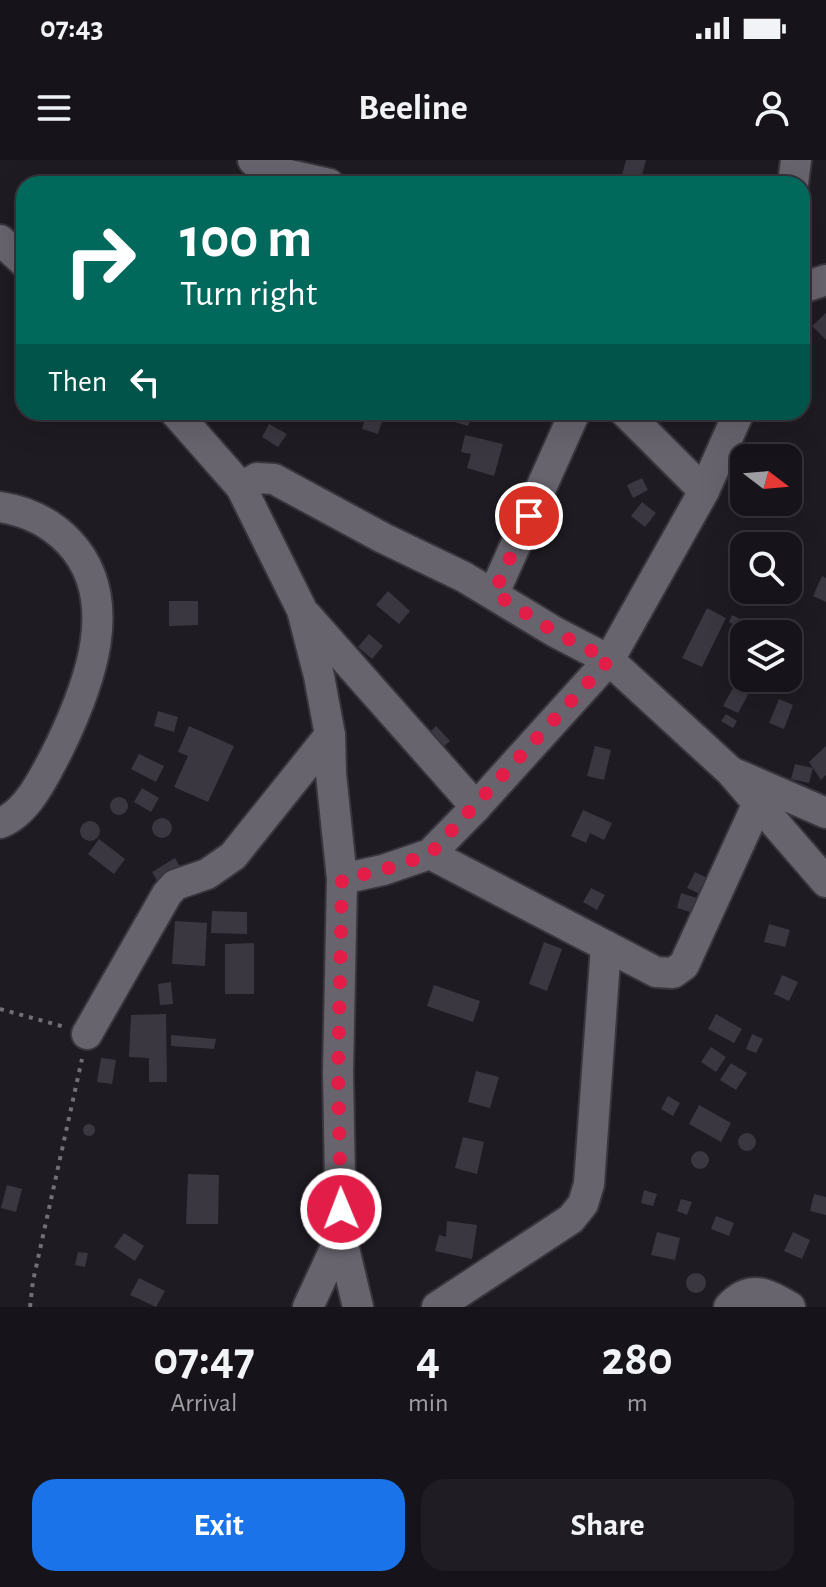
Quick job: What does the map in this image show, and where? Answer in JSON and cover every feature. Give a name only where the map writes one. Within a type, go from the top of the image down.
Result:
[{"type":"street","points":[[253,160],[263,169],[294,176]]},
{"type":"street","points":[[0,240],[16,255]]},
{"type":"street","points":[[182,420],[241,487],[302,610],[319,676],[330,735],[342,879],[338,1072],[341,1236],[358,1307]]},
{"type":"street","points":[[494,593],[571,420]]},
{"type":"street","points":[[633,420],[704,491]]},
{"type":"street","points":[[342,879],[383,870],[430,854],[609,660],[704,491],[735,420]]},
{"type":"street","points":[[241,487],[257,478],[274,479],[494,593],[555,632],[609,660],[730,771],[826,882]]},
{"type":"street","points":[[0,507],[23,510],[58,531],[84,558],[96,591],[98,628],[76,712],[50,767],[26,804],[0,823]]},
{"type":"street","points":[[302,610],[476,807]]},
{"type":"street","points":[[87,1034],[167,894],[175,885],[207,874],[233,856],[330,735]]},
{"type":"street","points":[[730,771],[826,813]]},
{"type":"street","points":[[430,854],[656,972],[673,973],[684,965],[757,805]]},
{"type":"street","points":[[437,1307],[571,1219],[583,1204],[589,1184],[606,946]]},
{"type":"street","points":[[308,1307],[341,1236]]},
{"type":"street","points":[[729,1307],[739,1296],[749,1292],[762,1294],[790,1307]]},
{"type":"path","points":[[0,1009],[87,1034],[30,1307]]},
{"type":"building","points":[[626,160],[646,160],[642,176],[622,175]]},
{"type":"building","points":[[826,313],[826,340],[812,326]]},
{"type":"building","points":[[365,420],[382,420],[378,434],[362,429]]},
{"type":"building","points":[[452,420],[470,420],[468,426]]},
{"type":"building","points":[[269,424],[287,434],[278,447],[262,437]]},
{"type":"building","points":[[465,435],[503,444],[494,476],[467,468],[471,454],[461,452]]},
{"type":"building","points":[[642,478],[648,490],[633,498],[627,485]]},
{"type":"building","points":[[642,502],[656,513],[645,527],[631,516]]},
{"type":"building","points":[[822,576],[826,578],[826,602],[813,596]]},
{"type":"building","points":[[388,591],[410,611],[399,624],[376,605]]},
{"type":"building","points":[[169,601],[198,601],[198,625],[169,626]]},
{"type":"building","points":[[707,608],[726,618],[702,667],[682,658]]},
{"type":"building","points":[[369,634],[383,646],[372,659],[358,647]]},
{"type":"building","points":[[731,692],[748,695],[738,713],[723,706]]},
{"type":"building","points":[[779,699],[793,705],[784,729],[769,723]]},
{"type":"building","points":[[158,711],[178,717],[174,732],[154,726]]},
{"type":"building","points":[[726,714],[737,721],[733,728],[721,721]]},
{"type":"building","points":[[189,726],[234,746],[208,802],[174,787],[188,756],[178,752]]},
{"type":"building","points":[[436,726],[450,741],[439,751],[425,737]]},
{"type":"building","points":[[595,746],[611,750],[604,780],[587,776]]},
{"type":"building","points":[[826,746],[826,775],[821,780],[809,762]]},
{"type":"building","points":[[139,754],[164,766],[156,782],[131,769]]},
{"type":"building","points":[[795,764],[813,768],[809,783],[791,779]]},
{"type":"building","points":[[142,788],[159,798],[151,812],[134,802]]},
{"type":"building","points":[[119,797],[128,806],[119,815],[110,806]]},
{"type":"building","points":[[583,810],[612,823],[604,840],[590,833],[586,843],[571,836]]},
{"type":"building","points":[[162,818],[169,821],[172,828],[169,835],[162,838],[155,835],[152,828],[155,821]]},
{"type":"building","points":[[90,821],[97,824],[100,831],[97,838],[90,841],[83,838],[80,831],[83,824]]},
{"type":"building","points":[[99,839],[125,859],[114,874],[88,854]]},
{"type":"building","points":[[175,858],[182,870],[159,884],[152,872]]},
{"type":"building","points":[[695,872],[709,879],[700,894],[687,888]]},
{"type":"building","points":[[591,888],[605,895],[597,910],[583,902]]},
{"type":"building","points":[[681,893],[697,898],[693,913],[677,908]]},
{"type":"building","points":[[212,911],[247,912],[247,934],[211,933]]},
{"type":"building","points":[[175,921],[207,923],[205,966],[172,964]]},
{"type":"building","points":[[769,924],[790,930],[785,947],[764,942]]},
{"type":"building","points":[[544,942],[562,949],[547,991],[529,984]]},
{"type":"building","points":[[254,943],[254,994],[225,994],[225,944]]},
{"type":"building","points":[[782,975],[798,982],[789,1001],[774,994]]},
{"type":"building","points":[[171,982],[173,1004],[160,1005],[158,984]]},
{"type":"building","points":[[434,985],[480,1001],[473,1022],[427,1006]]},
{"type":"building","points":[[166,1014],[167,1082],[149,1082],[149,1058],[129,1057],[131,1015]]},
{"type":"building","points":[[716,1014],[742,1029],[734,1043],[708,1029]]},
{"type":"building","points":[[752,1034],[763,1039],[756,1053],[746,1049]]},
{"type":"building","points":[[171,1035],[216,1039],[214,1049],[171,1046]]},
{"type":"building","points":[[711,1047],[726,1057],[716,1072],[701,1062]]},
{"type":"building","points":[[101,1058],[116,1060],[112,1084],[97,1082]]},
{"type":"building","points":[[731,1063],[747,1073],[736,1090],[720,1080]]},
{"type":"building","points":[[476,1071],[499,1077],[490,1108],[468,1102]]},
{"type":"building","points":[[668,1096],[680,1103],[673,1116],[661,1109]]},
{"type":"building","points":[[699,1105],[731,1123],[721,1142],[689,1124]]},
{"type":"building","points":[[89,1124],[95,1130],[89,1136],[83,1130]]},
{"type":"building","points":[[747,1133],[756,1142],[747,1151],[738,1142]]},
{"type":"building","points":[[463,1137],[484,1142],[477,1174],[455,1168]]},
{"type":"building","points":[[700,1151],[709,1160],[700,1169],[691,1160]]},
{"type":"building","points":[[188,1174],[219,1175],[218,1224],[186,1224]]},
{"type":"building","points":[[7,1185],[22,1189],[16,1212],[1,1208]]},
{"type":"building","points":[[644,1190],[657,1194],[653,1206],[641,1203]]},
{"type":"building","points":[[814,1194],[826,1197],[826,1215],[810,1211]]},
{"type":"building","points":[[681,1199],[692,1202],[687,1215],[677,1211]]},
{"type":"building","points":[[716,1216],[734,1223],[729,1236],[711,1229]]},
{"type":"building","points":[[447,1221],[477,1225],[472,1259],[435,1251],[439,1235],[446,1237]]},
{"type":"building","points":[[657,1232],[680,1238],[675,1260],[651,1255]]},
{"type":"building","points":[[793,1232],[810,1240],[802,1259],[784,1251]]},
{"type":"building","points":[[124,1233],[144,1246],[135,1261],[114,1247]]},
{"type":"building","points":[[78,1252],[88,1253],[85,1267],[75,1265]]},
{"type":"building","points":[[696,1273],[703,1276],[706,1283],[703,1290],[696,1293],[689,1290],[686,1283],[689,1276]]},
{"type":"building","points":[[139,1278],[165,1291],[156,1307],[130,1295]]},
{"type":"route","points":[[341,1209],[338,1072],[342,879],[383,870],[430,854],[609,660],[555,632],[494,593],[529,516]]}]
